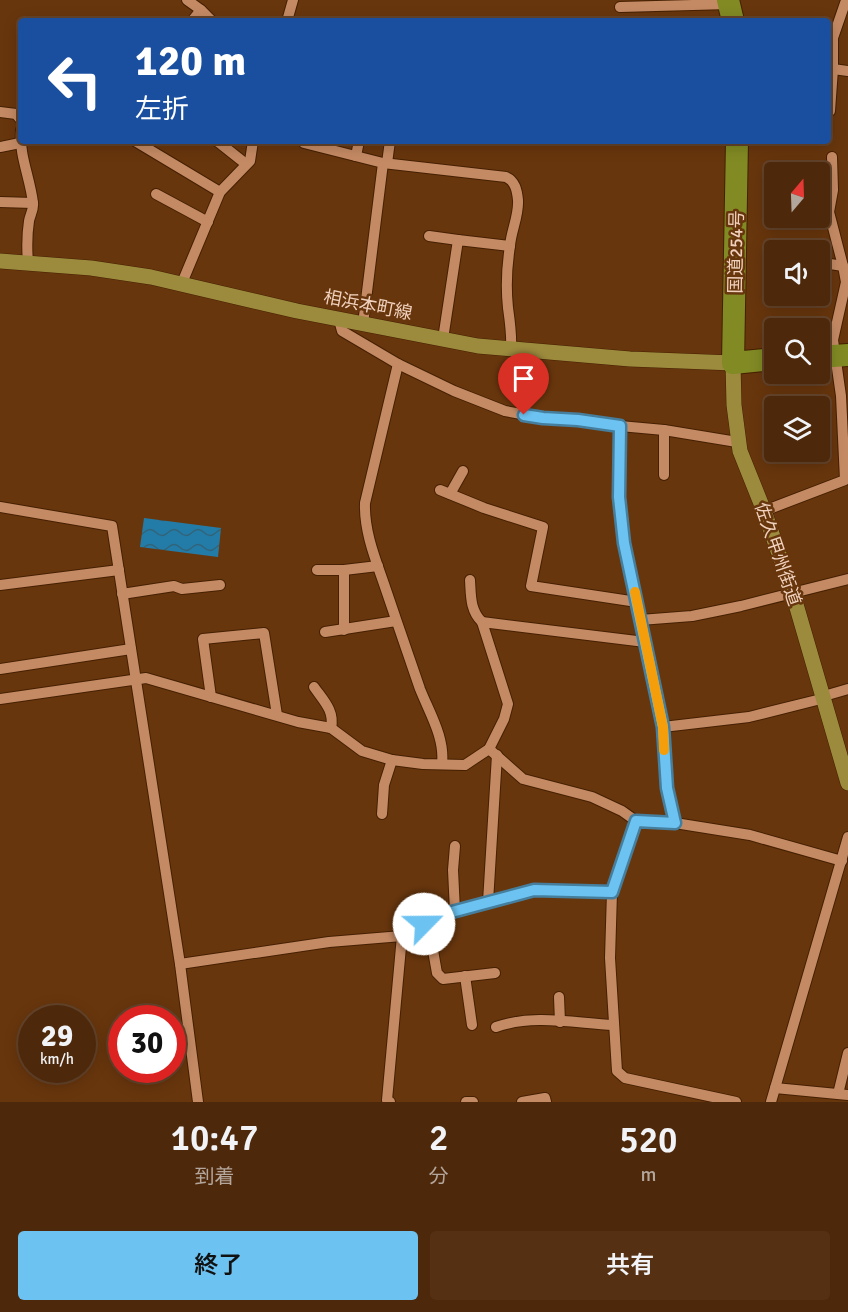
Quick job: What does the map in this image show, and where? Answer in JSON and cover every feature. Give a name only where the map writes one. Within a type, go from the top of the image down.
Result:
[{"type":"highway","name":"国道254号","points":[[732,363],[737,144]]},
{"type":"highway","points":[[732,363],[764,360]]},
{"type":"main road","name":"相浜本町線","points":[[0,261],[91,268],[182,283],[339,320],[511,350],[640,360],[732,363]]},
{"type":"main road","name":"佐久甲州街道","points":[[732,363],[737,442],[793,594],[848,783]]},
{"type":"street","points":[[187,0],[209,18]]},
{"type":"street","points":[[288,18],[293,0]]},
{"type":"street","points":[[831,97],[833,69],[831,38],[845,3]]},
{"type":"street","points":[[620,7],[730,8]]},
{"type":"street","points":[[194,18],[201,10]]},
{"type":"street","points":[[833,69],[848,71]]},
{"type":"street","points":[[0,112],[16,114],[18,116]]},
{"type":"street","points":[[0,147],[18,143]]},
{"type":"street","points":[[20,144],[33,203],[28,263]]},
{"type":"street","points":[[140,144],[220,192]]},
{"type":"street","points":[[221,144],[246,164]]},
{"type":"street","points":[[182,283],[220,192],[250,161],[253,144]]},
{"type":"street","points":[[308,144],[385,163],[511,179],[518,202],[510,246],[508,307],[512,329],[511,350]]},
{"type":"street","points":[[356,156],[358,144]]},
{"type":"street","points":[[363,324],[389,144]]},
{"type":"street","points":[[764,511],[845,480],[841,396],[833,340],[846,282],[829,212],[833,190],[832,157]]},
{"type":"street","points":[[156,194],[208,222]]},
{"type":"street","points":[[0,202],[33,203]]},
{"type":"street","points":[[429,236],[510,246]]},
{"type":"street","points":[[443,339],[458,240]]},
{"type":"street","points":[[830,264],[843,266]]},
{"type":"street","points":[[339,320],[342,331],[350,337],[398,364],[454,391],[505,411],[543,418],[664,430],[737,442]]},
{"type":"street","points":[[398,364],[365,503],[366,526],[396,621],[438,733],[443,752],[442,764]]},
{"type":"street","points":[[620,426],[619,497],[623,531],[663,727],[667,788],[675,823]]},
{"type":"street","points":[[664,430],[664,475]]},
{"type":"street","points":[[463,471],[445,492],[484,508],[543,527],[531,586],[637,602]]},
{"type":"street","points":[[0,507],[112,526],[180,964],[198,1102]]},
{"type":"street","points":[[317,570],[378,566]]},
{"type":"street","points":[[0,585],[119,570]]},
{"type":"street","points":[[344,570],[344,630]]},
{"type":"street","points":[[640,620],[692,616],[793,594],[848,579]]},
{"type":"street","points":[[470,580],[472,607],[482,622],[508,704],[493,752],[488,902]]},
{"type":"street","points":[[122,594],[174,586],[182,590],[220,585]]},
{"type":"street","points":[[326,632],[396,621]]},
{"type":"street","points":[[482,622],[645,642]]},
{"type":"street","points":[[211,697],[203,639],[264,633],[277,715]]},
{"type":"street","points":[[0,669],[131,649]]},
{"type":"street","points":[[0,696],[146,678],[298,722],[331,728],[362,751],[392,760],[423,764],[465,765],[493,752]]},
{"type":"street","points":[[314,687],[330,710],[333,719],[331,728]]},
{"type":"street","points":[[663,727],[749,717],[817,700],[848,689]]},
{"type":"street","points":[[493,752],[523,779],[592,797],[622,811],[636,821],[675,823],[750,835],[842,861]]},
{"type":"street","points":[[382,814],[384,785],[392,760]]},
{"type":"street","points":[[636,821],[612,892],[610,958],[617,1071],[625,1078],[736,1102]]},
{"type":"street","points":[[771,1102],[848,837]]},
{"type":"street","points":[[455,846],[453,870],[455,911]]},
{"type":"street","points":[[180,964],[329,942],[402,936],[455,911],[534,890],[612,892]]},
{"type":"street","points":[[424,924],[432,945],[437,973],[443,979],[495,973]]},
{"type":"street","points":[[390,1102],[387,1100],[402,936]]},
{"type":"street","points":[[465,976],[472,1025]]},
{"type":"street","points":[[559,996],[560,1022]]},
{"type":"street","points":[[496,1027],[522,1020],[613,1025]]},
{"type":"street","points":[[776,1088],[843,1095],[848,1053]]},
{"type":"street","points":[[522,1102],[545,1098],[546,1102]]},
{"type":"street","points":[[466,1102],[473,1102]]},
{"type":"water","points":[[144,518],[221,528],[218,557],[140,547]]},
{"type":"slow traffic","points":[[635,592],[663,727],[664,750]]},
{"type":"route","points":[[424,924],[448,913],[534,890],[612,892],[636,821],[675,823],[667,788],[663,727],[624,543],[619,497],[620,426],[524,415]]}]
